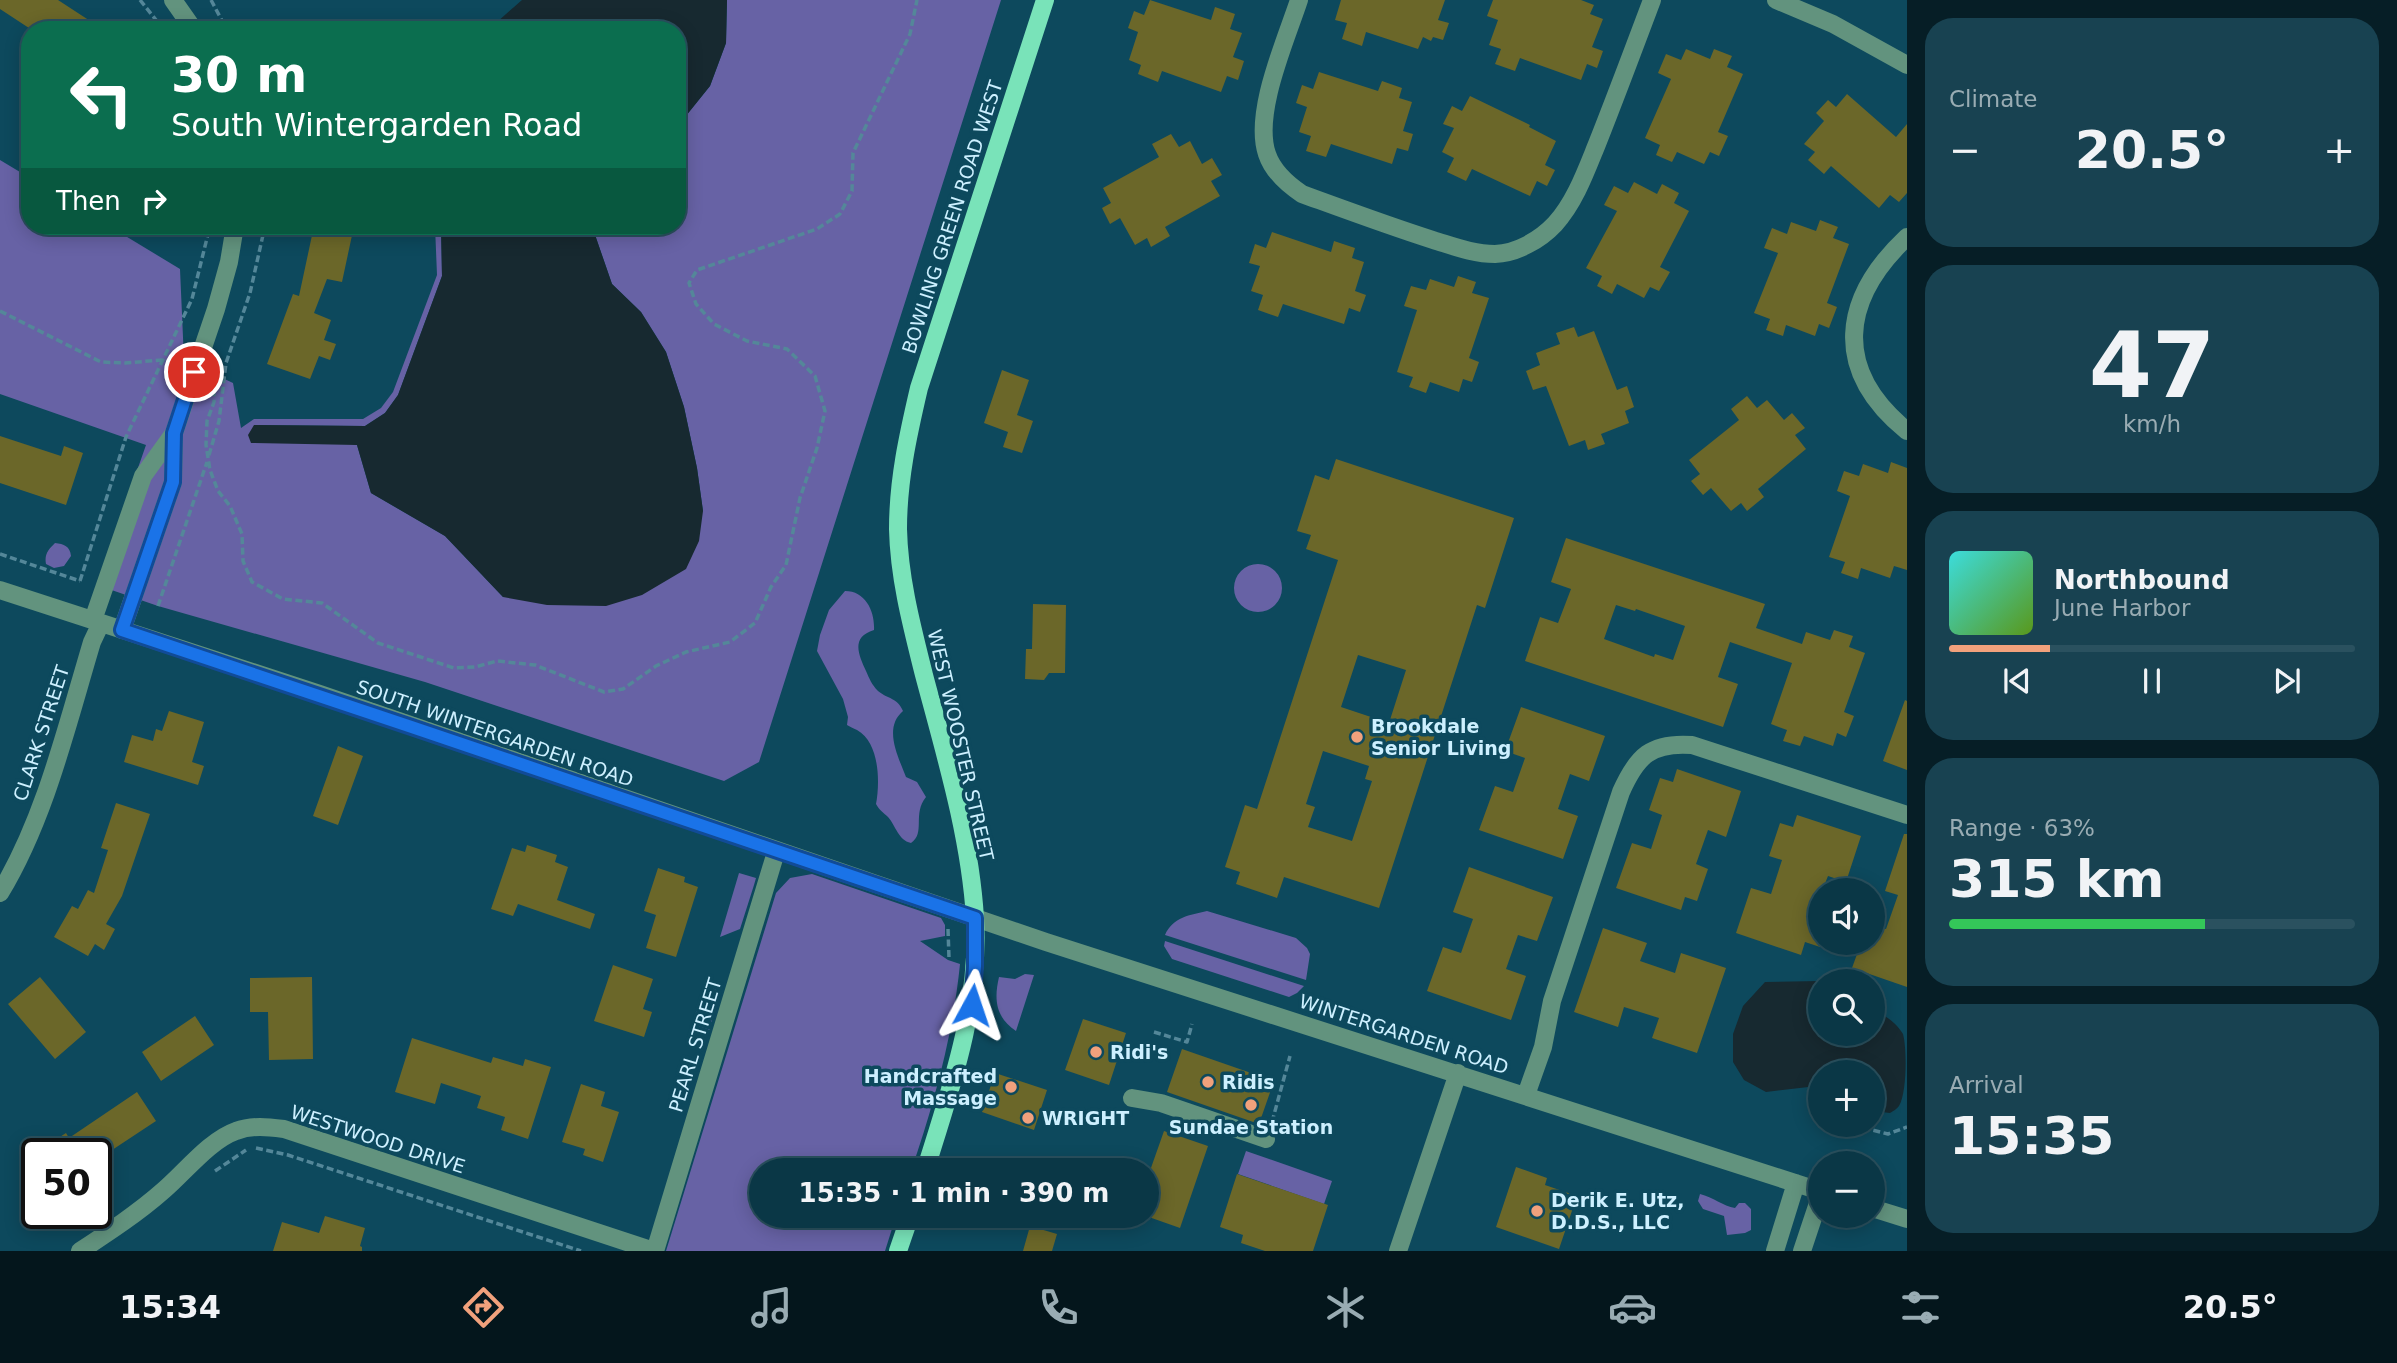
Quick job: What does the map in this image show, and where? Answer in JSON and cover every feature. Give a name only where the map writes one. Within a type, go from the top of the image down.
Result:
[{"type":"main road","name":"BOWLING GREEN ROAD WEST","points":[[905,449],[919,388],[1045,0]]},
{"type":"main road","name":"WEST WOOSTER STREET","points":[[905,449],[898,530],[903,579],[912,626],[953,784],[975,918],[972,1005],[961,1052],[929,1158]]},
{"type":"main road","points":[[898,1251],[906,1228]]},
{"type":"street","points":[[1299,0],[1274,74],[1263,118],[1265,145],[1275,170],[1287,184],[1302,194],[1459,248],[1496,254],[1512,251],[1542,236],[1565,211],[1584,174],[1617,94],[1652,0]]},
{"type":"street","points":[[1776,0],[1833,24],[1907,65]]},
{"type":"street","points":[[176,1],[188,21]]},
{"type":"street","points":[[122,630],[173,482],[174,433],[219,298],[234,235]]},
{"type":"street","points":[[1907,237],[1874,273],[1865,288],[1855,321],[1854,337],[1866,384],[1886,411],[1907,431]]},
{"type":"street","name":"CLARK STREET","points":[[0,893],[18,862],[36,817],[143,476],[174,433]]},
{"type":"street","name":"SOUTH WINTERGARDEN ROAD","points":[[0,590],[332,699],[975,918]]},
{"type":"street","points":[[1526,1095],[1543,1047],[1552,1002],[1621,792],[1639,761],[1653,750],[1671,744],[1692,745],[1907,815]]},
{"type":"street","name":"PEARL STREET","points":[[655,1251],[776,852]]},
{"type":"street","name":"WINTERGARDEN ROAD","points":[[975,918],[1808,1187]]},
{"type":"street","points":[[1398,1251],[1458,1073]]},
{"type":"street","points":[[1132,1098],[1161,1103],[1266,1139]]},
{"type":"street","name":"WESTWOOD DRIVE","points":[[80,1251],[153,1200],[221,1138],[244,1129],[268,1126],[655,1251]]},
{"type":"street","points":[[1775,1251],[1796,1183]]},
{"type":"street","points":[[1885,1212],[1907,1219]]},
{"type":"street","points":[[1802,1251],[1810,1228]]},
{"type":"path","points":[[140,0],[157,21]]},
{"type":"path","points":[[211,0],[222,21]]},
{"type":"path","points":[[0,311],[101,362],[125,363],[162,359],[214,382],[214,402],[207,421],[208,459],[218,491],[230,506],[242,534],[243,561],[252,582],[282,599],[322,603],[378,642],[454,668],[497,662],[535,665],[604,692],[623,689],[656,666],[686,652],[730,642],[755,623],[771,587],[786,565],[800,498],[817,449],[825,411],[815,376],[787,349],[747,341],[715,324],[696,304],[689,283],[697,270],[817,229],[840,214],[852,191],[853,153],[910,34],[917,0]]},
{"type":"path","points":[[0,554],[80,580],[126,438],[192,299],[208,235]]},
{"type":"path","points":[[158,606],[219,421],[226,363],[250,293],[263,235]]},
{"type":"path","points":[[948,929],[950,958]]},
{"type":"path","points":[[1154,1032],[1187,1042],[1192,1024]]},
{"type":"path","points":[[1266,1139],[1290,1056]]},
{"type":"path","points":[[1885,1133],[1907,1127]]},
{"type":"path","points":[[210,1174],[250,1147],[288,1155],[581,1251]]},
{"type":"shaded area","points":[[727,0],[1001,0],[759,762],[724,781],[425,682],[158,606],[97,585],[146,445],[0,394],[0,160],[21,173],[21,235],[124,235],[180,269],[184,360],[233,383],[241,428],[254,419],[363,419],[381,408],[393,392],[437,275],[435,235],[441,235],[442,276],[398,395],[385,413],[365,426],[254,425],[357,445],[371,493],[445,536],[503,597],[703,511],[684,407],[666,352],[641,312],[612,284],[595,235],[686,235],[686,116],[710,86],[726,43]]},
{"type":"shaded area","points":[[55,543],[66,546],[71,556],[64,566],[54,568],[46,564],[46,557]]},
{"type":"shaded area","points":[[1258,564],[1275,571],[1282,588],[1275,605],[1258,612],[1241,605],[1234,588],[1241,571]]},
{"type":"shaded area","points":[[845,591],[859,595],[871,610],[874,630],[859,642],[861,658],[876,689],[901,706],[903,711],[897,718],[893,734],[896,751],[906,777],[917,782],[926,797],[920,810],[918,834],[911,843],[900,836],[876,804],[878,775],[874,754],[865,736],[847,725],[848,717],[843,699],[817,651],[829,610]]},
{"type":"shaded area","points":[[739,873],[756,878],[754,885],[740,929],[720,937]]},
{"type":"shaded area","points":[[812,874],[941,918],[945,925],[945,936],[920,941],[948,960],[960,964],[942,1069],[915,1158],[749,1158],[749,1228],[892,1228],[885,1251],[666,1251],[776,893],[790,878]]},
{"type":"shaded area","points":[[1207,911],[1296,938],[1310,954],[1306,980],[1165,935],[1177,921]]},
{"type":"shaded area","points":[[1165,941],[1304,986],[1289,997],[1172,959],[1164,946]]},
{"type":"shaded area","points":[[708,974],[720,994],[708,1034],[690,1031]]},
{"type":"shaded area","points":[[1025,974],[1034,975],[1016,1031],[1000,1014],[997,985],[999,977],[1015,979]]},
{"type":"shaded area","points":[[1246,1151],[1332,1181],[1324,1204],[1238,1174]]},
{"type":"shaded area","points":[[1700,1194],[1735,1208],[1739,1203],[1745,1203],[1751,1209],[1751,1230],[1727,1235],[1724,1216],[1703,1209],[1698,1201]]},
{"type":"water","points":[[522,0],[727,0],[726,43],[710,86],[686,116],[686,21],[498,21]]},
{"type":"water","points":[[441,235],[595,235],[612,284],[641,312],[666,352],[684,407],[703,511],[699,541],[686,569],[642,595],[606,606],[547,605],[503,597],[445,536],[371,493],[357,445],[251,443],[248,435],[254,425],[365,426],[385,413],[398,395],[442,276]]},
{"type":"water","points":[[1808,981],[1808,1046],[1885,1046],[1885,1016],[1893,1022],[1903,1034],[1906,1060],[1904,1091],[1899,1106],[1890,1113],[1885,1112],[1885,1060],[1808,1060],[1808,1087],[1766,1092],[1744,1080],[1733,1062],[1733,1034],[1743,1006],[1765,982]]},
{"type":"building","points":[[0,0],[58,0],[90,21],[21,23],[0,9]]},
{"type":"building","points":[[1150,0],[1211,20],[1215,7],[1235,14],[1230,29],[1242,33],[1233,57],[1244,61],[1238,80],[1227,76],[1221,92],[1162,71],[1158,82],[1138,74],[1141,65],[1129,60],[1138,32],[1128,28],[1134,11],[1144,15]]},
{"type":"building","points":[[1341,0],[1445,0],[1438,20],[1449,23],[1443,40],[1433,37],[1431,41],[1423,37],[1418,49],[1366,32],[1362,46],[1342,39],[1347,23],[1335,20]]},
{"type":"building","points":[[1493,0],[1581,0],[1594,5],[1590,14],[1603,19],[1592,47],[1603,51],[1597,68],[1587,64],[1581,80],[1520,58],[1515,71],[1495,64],[1501,49],[1489,45],[1498,20],[1487,16]]},
{"type":"building","points":[[1686,49],[1710,59],[1714,49],[1732,56],[1727,67],[1743,74],[1718,132],[1728,136],[1719,156],[1710,152],[1704,164],[1677,152],[1672,162],[1656,155],[1660,145],[1645,138],[1671,79],[1658,73],[1666,54],[1681,60]]},
{"type":"building","points":[[1319,72],[1378,91],[1382,81],[1402,88],[1399,98],[1412,102],[1403,131],[1413,134],[1408,151],[1397,148],[1392,164],[1331,144],[1326,157],[1306,151],[1311,136],[1299,132],[1307,107],[1296,103],[1302,85],[1313,89]]},
{"type":"building","points":[[1847,94],[1896,137],[1907,124],[1907,193],[1899,202],[1890,195],[1879,208],[1831,166],[1824,174],[1808,160],[1815,152],[1804,144],[1824,121],[1816,113],[1828,100],[1836,107]]},
{"type":"building","points":[[1470,96],[1530,125],[1529,127],[1556,141],[1545,165],[1555,170],[1547,186],[1537,181],[1530,196],[1472,169],[1466,181],[1447,172],[1454,158],[1442,152],[1454,128],[1443,124],[1452,106],[1462,111]]},
{"type":"building","points":[[1171,134],[1179,147],[1190,141],[1202,164],[1212,158],[1222,175],[1211,181],[1220,196],[1165,227],[1170,236],[1151,247],[1147,238],[1135,245],[1120,218],[1110,224],[1102,208],[1111,203],[1103,188],[1159,157],[1152,144]]},
{"type":"building","points":[[1634,182],[1657,194],[1662,184],[1679,193],[1674,203],[1689,211],[1660,267],[1670,272],[1659,291],[1650,287],[1644,298],[1617,284],[1612,294],[1597,286],[1602,276],[1586,268],[1617,211],[1604,205],[1614,186],[1628,193]]},
{"type":"building","points":[[1820,220],[1838,227],[1833,238],[1849,244],[1827,303],[1837,307],[1829,328],[1819,324],[1815,336],[1786,325],[1783,336],[1766,330],[1770,319],[1754,313],[1778,253],[1764,248],[1772,228],[1787,234],[1791,222],[1816,231]]},
{"type":"building","points":[[1272,232],[1331,252],[1334,241],[1355,248],[1352,258],[1364,262],[1355,291],[1366,295],[1360,312],[1349,308],[1344,324],[1283,304],[1278,317],[1258,310],[1263,295],[1251,291],[1260,266],[1249,263],[1255,244],[1266,248]]},
{"type":"building","points":[[312,235],[352,235],[342,282],[327,279],[314,313],[331,320],[324,340],[336,344],[330,360],[319,356],[310,379],[267,364],[293,294],[299,296]]},
{"type":"building","points":[[1458,276],[1476,282],[1472,293],[1489,298],[1469,358],[1479,362],[1472,382],[1463,379],[1459,392],[1430,382],[1426,393],[1409,387],[1413,377],[1397,372],[1417,310],[1404,306],[1411,286],[1426,290],[1430,279],[1454,287]]},
{"type":"building","points":[[1574,327],[1578,337],[1594,331],[1617,390],[1627,386],[1634,407],[1625,411],[1629,423],[1601,434],[1605,444],[1588,450],[1585,440],[1569,446],[1546,386],[1533,390],[1526,371],[1540,365],[1536,353],[1560,344],[1556,333]]},
{"type":"building","points":[[1002,370],[1029,380],[1017,415],[1033,421],[1022,453],[1003,447],[1008,432],[984,423]]},
{"type":"building","points":[[1747,396],[1757,408],[1767,400],[1784,420],[1792,413],[1805,428],[1795,435],[1806,449],[1758,489],[1764,497],[1747,511],[1741,503],[1731,511],[1711,488],[1703,495],[1691,481],[1700,474],[1689,460],[1739,420],[1731,409]]},
{"type":"building","points":[[0,436],[61,456],[64,446],[83,453],[66,505],[0,483]]},
{"type":"building","name":"Brookdale Senior Living","points":[[1336,459],[1514,518],[1485,608],[1477,605],[1379,908],[1284,877],[1277,898],[1236,884],[1240,872],[1225,867],[1245,805],[1257,809],[1338,560],[1306,549],[1311,535],[1297,531],[1315,475],[1329,480]],"holes":[[[1358,655],[1406,670],[1389,723],[1341,707]],[[1323,751],[1369,766],[1365,779],[1372,781],[1352,841],[1308,827],[1315,807],[1306,804]]]},
{"type":"building","points":[[1891,462],[1907,468],[1907,570],[1894,566],[1890,578],[1861,568],[1858,579],[1841,573],[1845,562],[1829,557],[1850,496],[1837,491],[1844,471],[1859,476],[1863,464],[1888,473]]},
{"type":"building","points":[[1566,538],[1765,604],[1756,628],[1802,644],[1806,632],[1830,640],[1834,630],[1853,636],[1849,647],[1865,653],[1844,712],[1854,716],[1846,737],[1837,733],[1833,746],[1804,736],[1800,746],[1783,741],[1787,730],[1771,724],[1792,663],[1730,642],[1718,677],[1738,684],[1723,727],[1525,661],[1540,617],[1558,623],[1571,589],[1551,582]],"holes":[[[1616,605],[1635,611],[1636,609],[1685,626],[1673,660],[1655,654],[1654,657],[1604,639]]]},
{"type":"building","points":[[1033,604],[1066,605],[1065,673],[1049,673],[1044,680],[1025,679],[1026,649],[1032,649]]},
{"type":"building","points":[[1905,700],[1907,701],[1907,770],[1883,761]]},
{"type":"building","points":[[1521,707],[1605,736],[1589,781],[1570,774],[1558,809],[1578,816],[1563,859],[1479,830],[1495,786],[1513,792],[1525,758],[1505,751]]},
{"type":"building","points":[[169,711],[204,722],[192,762],[204,766],[198,785],[124,762],[132,735],[153,741],[156,729],[162,731]]},
{"type":"building","points":[[338,746],[363,756],[338,825],[313,816]]},
{"type":"building","points":[[1677,769],[1741,791],[1726,837],[1708,830],[1696,864],[1708,869],[1697,901],[1685,897],[1681,910],[1616,888],[1632,843],[1651,849],[1662,815],[1649,810],[1660,778],[1673,782]]},
{"type":"building","points":[[116,803],[150,814],[122,896],[106,924],[115,929],[104,950],[95,944],[88,956],[54,937],[72,906],[78,909],[88,890],[94,893],[108,850],[101,848]]},
{"type":"building","points":[[1797,815],[1861,836],[1847,878],[1808,878],[1808,943],[1805,942],[1801,955],[1736,933],[1751,888],[1771,894],[1782,860],[1769,856],[1780,823],[1793,827]]},
{"type":"building","points":[[1904,834],[1907,834],[1907,987],[1885,979],[1885,969],[1852,968],[1857,955],[1885,955],[1885,929],[1898,895],[1885,891]]},
{"type":"building","points":[[527,845],[557,855],[555,862],[568,867],[557,900],[595,914],[590,929],[518,904],[513,916],[491,909],[512,848],[525,852]]},
{"type":"building","points":[[1469,867],[1553,897],[1537,941],[1518,935],[1506,969],[1526,976],[1511,1020],[1427,991],[1443,947],[1461,953],[1473,919],[1453,912]]},
{"type":"building","points":[[658,868],[685,877],[684,882],[698,887],[676,957],[646,948],[656,915],[644,911]]},
{"type":"building","points":[[1603,928],[1647,943],[1640,961],[1675,973],[1681,953],[1726,968],[1697,1053],[1652,1038],[1659,1018],[1624,1007],[1618,1027],[1574,1012]]},
{"type":"building","points":[[613,965],[653,979],[643,1009],[652,1012],[644,1037],[594,1021]]},
{"type":"building","points":[[40,977],[86,1032],[55,1059],[8,1004]]},
{"type":"building","points":[[312,977],[313,1059],[269,1060],[268,1012],[250,1012],[250,978]]},
{"type":"building","points":[[195,1016],[214,1045],[161,1081],[142,1052]]},
{"type":"building","name":"Ridi's","points":[[1083,1019],[1126,1033],[1109,1085],[1065,1070]]},
{"type":"building","points":[[412,1038],[491,1063],[493,1057],[523,1066],[525,1059],[551,1067],[528,1139],[501,1130],[505,1117],[477,1108],[481,1096],[441,1083],[435,1104],[395,1092]]},
{"type":"building","name":"Ridis","points":[[1182,1049],[1274,1081],[1259,1124],[1167,1092]]},
{"type":"building","points":[[995,1073],[1047,1090],[1034,1130],[982,1112]]},
{"type":"building","points":[[581,1084],[605,1092],[601,1106],[619,1112],[603,1162],[583,1155],[585,1149],[562,1142]]},
{"type":"building","points":[[137,1092],[156,1121],[112,1150],[112,1138],[69,1138]]},
{"type":"building","points":[[1164,1131],[1208,1146],[1180,1228],[1159,1221],[1159,1158],[1154,1158]]},
{"type":"building","name":"Derik E. Utz, D.D.S., LLC","points":[[1516,1167],[1547,1178],[1545,1185],[1577,1196],[1559,1249],[1496,1227]]},
{"type":"building","points":[[1237,1174],[1328,1205],[1313,1251],[1265,1251],[1241,1243],[1243,1235],[1220,1227]]},
{"type":"building","points":[[325,1216],[365,1228],[360,1246],[362,1251],[273,1251],[282,1222],[319,1233]]},
{"type":"building","points":[[1029,1228],[1057,1234],[1052,1251],[1023,1251]]},
{"type":"place","name":"Brookdale Senior Living","points":[[1357,737]]},
{"type":"place","name":"Ridi's","points":[[1096,1052]]},
{"type":"place","name":"Ridis","points":[[1208,1082]]},
{"type":"place","name":"Handcrafted Massage","points":[[1011,1087]]},
{"type":"place","name":"Sundae Station","points":[[1251,1105]]},
{"type":"place","name":"WRIGHT","points":[[1028,1118]]},
{"type":"place","name":"Derik E. Utz, D.D.S., LLC","points":[[1537,1211]]},
{"type":"route","points":[[194,372],[174,433],[173,482],[122,630],[320,694],[975,918],[972,1005]]}]
